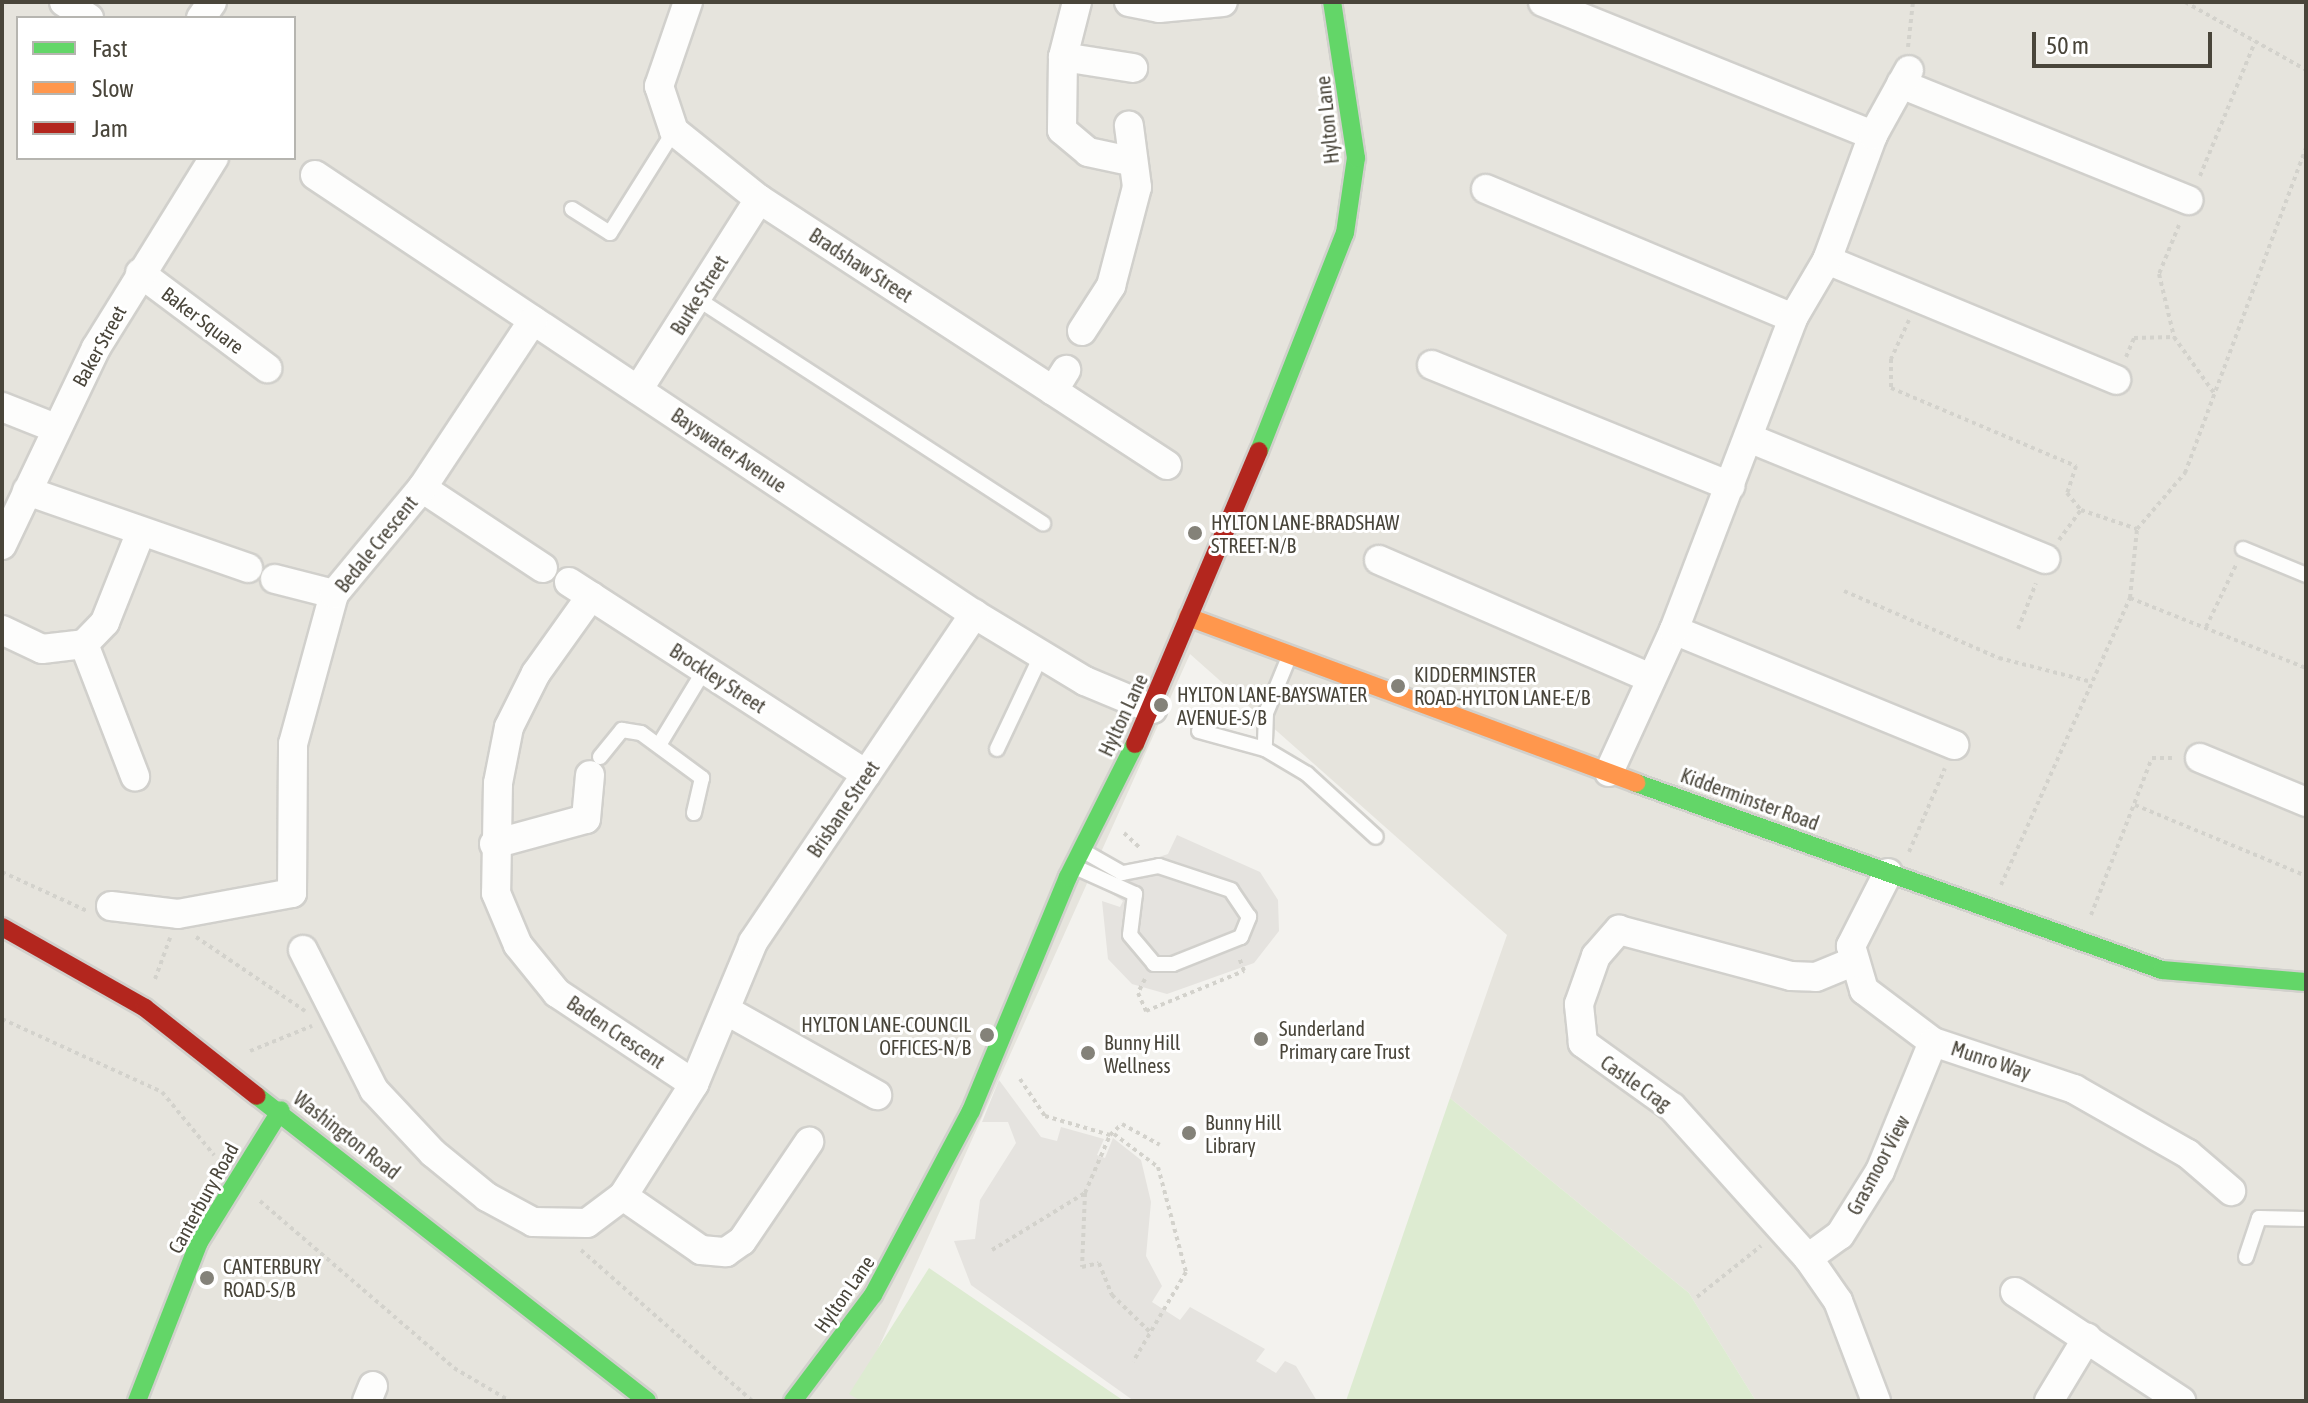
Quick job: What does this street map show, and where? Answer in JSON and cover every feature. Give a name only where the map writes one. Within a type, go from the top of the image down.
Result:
[{"type":"street","points":[[64,2],[86,16]]},
{"type":"street","points":[[674,131],[659,86],[688,2]]},
{"type":"street","points":[[1077,2],[1063,57],[1062,130],[1088,152],[1130,161]]},
{"type":"street","points":[[1129,2],[1159,8],[1223,2]]},
{"type":"street","name":"Hylton Lane","points":[[793,1401],[873,1295],[994,1058],[1077,858],[1152,709],[1345,233],[1356,158],[1332,2]]},
{"type":"street","points":[[1543,2],[1873,135]]},
{"type":"street","points":[[1063,57],[1133,68]]},
{"type":"street","points":[[1609,772],[1648,677],[1674,630],[1793,318],[1827,260],[1873,135],[1905,77],[2188,200]]},
{"type":"street","points":[[1082,331],[1111,286],[1137,187],[1130,161],[1129,126]]},
{"type":"street","name":"Bradshaw Street","points":[[674,131],[759,199],[1060,380],[1167,465]]},
{"type":"street","name":"Baker Street","points":[[2,545],[55,428],[140,273],[213,160]]},
{"type":"street","name":"Bayswater Avenue","points":[[315,175],[974,614],[1041,656],[1152,709]]},
{"type":"street","points":[[1486,189],[1793,318]]},
{"type":"street","name":"Burke Street","points":[[638,390],[759,199]]},
{"type":"street","points":[[1827,260],[2116,380]]},
{"type":"street","name":"Baker Square","points":[[140,273],[267,368]]},
{"type":"street","name":"Bedale Crescent","points":[[178,914],[292,893],[293,744],[334,594],[422,488],[533,320]]},
{"type":"street","points":[[1432,365],[1730,486]]},
{"type":"street","points":[[2,407],[55,428]]},
{"type":"street","points":[[1749,438],[2045,559]]},
{"type":"street","points":[[422,488],[543,568]]},
{"type":"street","points":[[27,491],[140,534],[248,568]]},
{"type":"street","points":[[2,630],[42,649],[84,644],[105,622],[140,534]]},
{"type":"street","points":[[1379,560],[1648,677]]},
{"type":"street","points":[[275,579],[334,594]]},
{"type":"street","name":"Brockley Street","points":[[580,589],[866,774]]},
{"type":"street","name":"Baden Crescent","points":[[580,589],[509,727],[494,844],[496,893],[518,945],[557,993],[694,1084]]},
{"type":"street","name":"Brisbane Street","points":[[568,1227],[623,1196],[694,1084],[729,1012],[753,942],[974,614]]},
{"type":"street","name":"Kidderminster Road","points":[[1188,617],[1289,657],[1894,875],[1988,914],[2162,970],[2306,982]]},
{"type":"street","points":[[1674,630],[1954,745]]},
{"type":"street","points":[[84,644],[135,776]]},
{"type":"street","points":[[2200,758],[2306,802]]},
{"type":"street","points":[[494,844],[586,819],[595,766]]},
{"type":"street","points":[[1855,961],[1851,946],[1894,875]]},
{"type":"street","points":[[111,906],[178,914]]},
{"type":"street","name":"Washington Road","points":[[2,927],[145,1008],[281,1110],[647,1401]]},
{"type":"street","name":"Castle Crag","points":[[1808,1258],[1784,1227],[1672,1107],[1583,1043],[1579,1004],[1596,956],[1619,930],[1791,976],[1816,977],[1855,961]]},
{"type":"street","points":[[303,950],[333,1018],[374,1090],[433,1153],[487,1197],[533,1222],[568,1227]]},
{"type":"street","name":"Munro Way","points":[[1855,961],[1864,990],[1933,1042],[2074,1089],[2188,1154],[2231,1191]]},
{"type":"street","points":[[729,1012],[877,1095]]},
{"type":"street","name":"Grasmoor View","points":[[1808,1258],[1840,1235],[1880,1171],[1933,1042]]},
{"type":"street","name":"Canterbury Road","points":[[137,1401],[199,1242],[281,1110]]},
{"type":"street","points":[[623,1196],[701,1250],[726,1252],[742,1241],[809,1142]]},
{"type":"street","points":[[1808,1258],[1838,1301],[1876,1401]]},
{"type":"street","points":[[2015,1292],[2181,1401]]},
{"type":"street","points":[[2049,1401],[2087,1338]]},
{"type":"lane","points":[[572,209],[610,233],[674,131]]},
{"type":"lane","points":[[696,298],[1043,523]]},
{"type":"lane","points":[[2243,549],[2306,575]]},
{"type":"lane","points":[[997,749],[1041,656]]},
{"type":"lane","points":[[1265,749],[1266,713],[1289,657]]},
{"type":"lane","points":[[659,745],[705,669]]},
{"type":"lane","points":[[595,766],[622,730],[659,745],[702,778],[694,813]]},
{"type":"lane","points":[[1199,731],[1265,749],[1307,774],[1376,837]]},
{"type":"lane","points":[[1077,858],[1122,873],[1159,866],[1231,890],[1249,917],[1241,937],[1173,964],[1154,964],[1130,935],[1135,894],[1077,858]]},
{"type":"lane","points":[[2246,1257],[2259,1218],[2306,1219]]},
{"type":"path","points":[[1905,77],[1913,2]]},
{"type":"path","points":[[2185,2],[2306,70]]},
{"type":"path","points":[[2214,394],[2174,337],[2159,274],[2255,42]]},
{"type":"path","points":[[1988,914],[2088,681],[2130,598],[2137,529],[2185,473],[2306,147]]},
{"type":"path","points":[[1919,300],[1891,359],[1891,388],[2076,466],[2067,493],[2081,510],[2137,529]]},
{"type":"path","points":[[2116,380],[2134,338],[2174,337]]},
{"type":"path","points":[[2206,627],[2243,549]]},
{"type":"path","points":[[1844,591],[1999,658],[2088,681]]},
{"type":"path","points":[[2130,598],[2306,668]]},
{"type":"path","points":[[1894,875],[1954,745]]},
{"type":"path","points":[[2079,943],[2152,758],[2200,758]]},
{"type":"path","points":[[2135,805],[2306,876]]},
{"type":"path","points":[[2,872],[96,915],[111,906]]},
{"type":"path","points":[[145,1008],[178,914]]},
{"type":"path","points":[[178,914],[200,940],[310,1014],[333,1018]]},
{"type":"path","points":[[218,1063],[333,1018]]},
{"type":"path","points":[[994,1058],[1018,1074],[1041,1113],[1112,1134],[1158,1167],[1186,1272],[1133,1362]]},
{"type":"path","points":[[1150,1332],[1112,1295],[1099,1263],[1082,1267],[1085,1193],[1112,1134],[1122,1124],[1160,1145]]},
{"type":"path","points":[[992,1250],[1085,1193]]},
{"type":"path","points":[[568,1227],[577,1247],[752,1401]]},
{"type":"path","points":[[1697,1297],[1784,1227]]},
{"type":"shaded area","points":[[2,2],[2306,2],[2306,1401],[1756,1401],[1689,1293],[1450,1098],[1507,935],[1190,654],[869,1369],[888,1401],[2,1401]]},
{"type":"shaded area","points":[[1177,835],[1260,872],[1278,900],[1279,931],[1254,963],[1167,994],[1132,984],[1108,959],[1102,901],[1120,907],[1123,901],[1093,882],[1104,857],[1132,866],[1168,854]]},
{"type":"shaded area","points":[[999,1080],[1041,1137],[1057,1141],[1061,1127],[1104,1139],[1097,1155],[1105,1158],[1113,1138],[1141,1160],[1151,1202],[1146,1256],[1162,1286],[1152,1302],[1180,1320],[1190,1307],[1265,1349],[1256,1361],[1276,1373],[1285,1361],[1296,1366],[1317,1401],[1134,1401],[971,1285],[954,1241],[975,1239],[980,1200],[1016,1143],[1008,1122],[982,1122]]},
{"type":"green space","points":[[1450,1098],[1689,1293],[1756,1401],[1346,1401]]},
{"type":"green space","points":[[929,1268],[1124,1401],[861,1401],[849,1394]]},
{"type":"traffic: fast","points":[[1259,451],[1345,233],[1356,158],[1332,2]]},
{"type":"traffic: fast","points":[[793,1401],[873,1295],[971,1111],[1068,877],[1135,744]]},
{"type":"traffic: fast","points":[[1636,783],[2162,970],[2306,982]]},
{"type":"traffic: fast","points":[[257,1096],[647,1401]]},
{"type":"traffic: fast","points":[[137,1401],[199,1242],[281,1110]]},
{"type":"traffic: slow","points":[[1188,617],[1636,783]]},
{"type":"traffic: jam","points":[[1135,744],[1259,451]]},
{"type":"traffic: jam","points":[[2,927],[145,1008],[257,1096]]},
{"type":"place","name":"HYLTON LANE-BRADSHAW STREET-N/B","points":[[1195,533]]},
{"type":"place","name":"KIDDERMINSTER ROAD-HYLTON LANE-E/B","points":[[1398,686]]},
{"type":"place","name":"HYLTON LANE-BAYSWATER AVENUE-S/B","points":[[1161,705]]},
{"type":"place","name":"HYLTON LANE-COUNCIL OFFICES-N/B","points":[[987,1035]]},
{"type":"place","name":"Sunderland Primary care Trust","points":[[1261,1039]]},
{"type":"place","name":"Bunny Hill Wellness","points":[[1088,1053]]},
{"type":"place","name":"Bunny Hill Library","points":[[1189,1133]]},
{"type":"place","name":"CANTERBURY ROAD-S/B","points":[[207,1278]]}]
